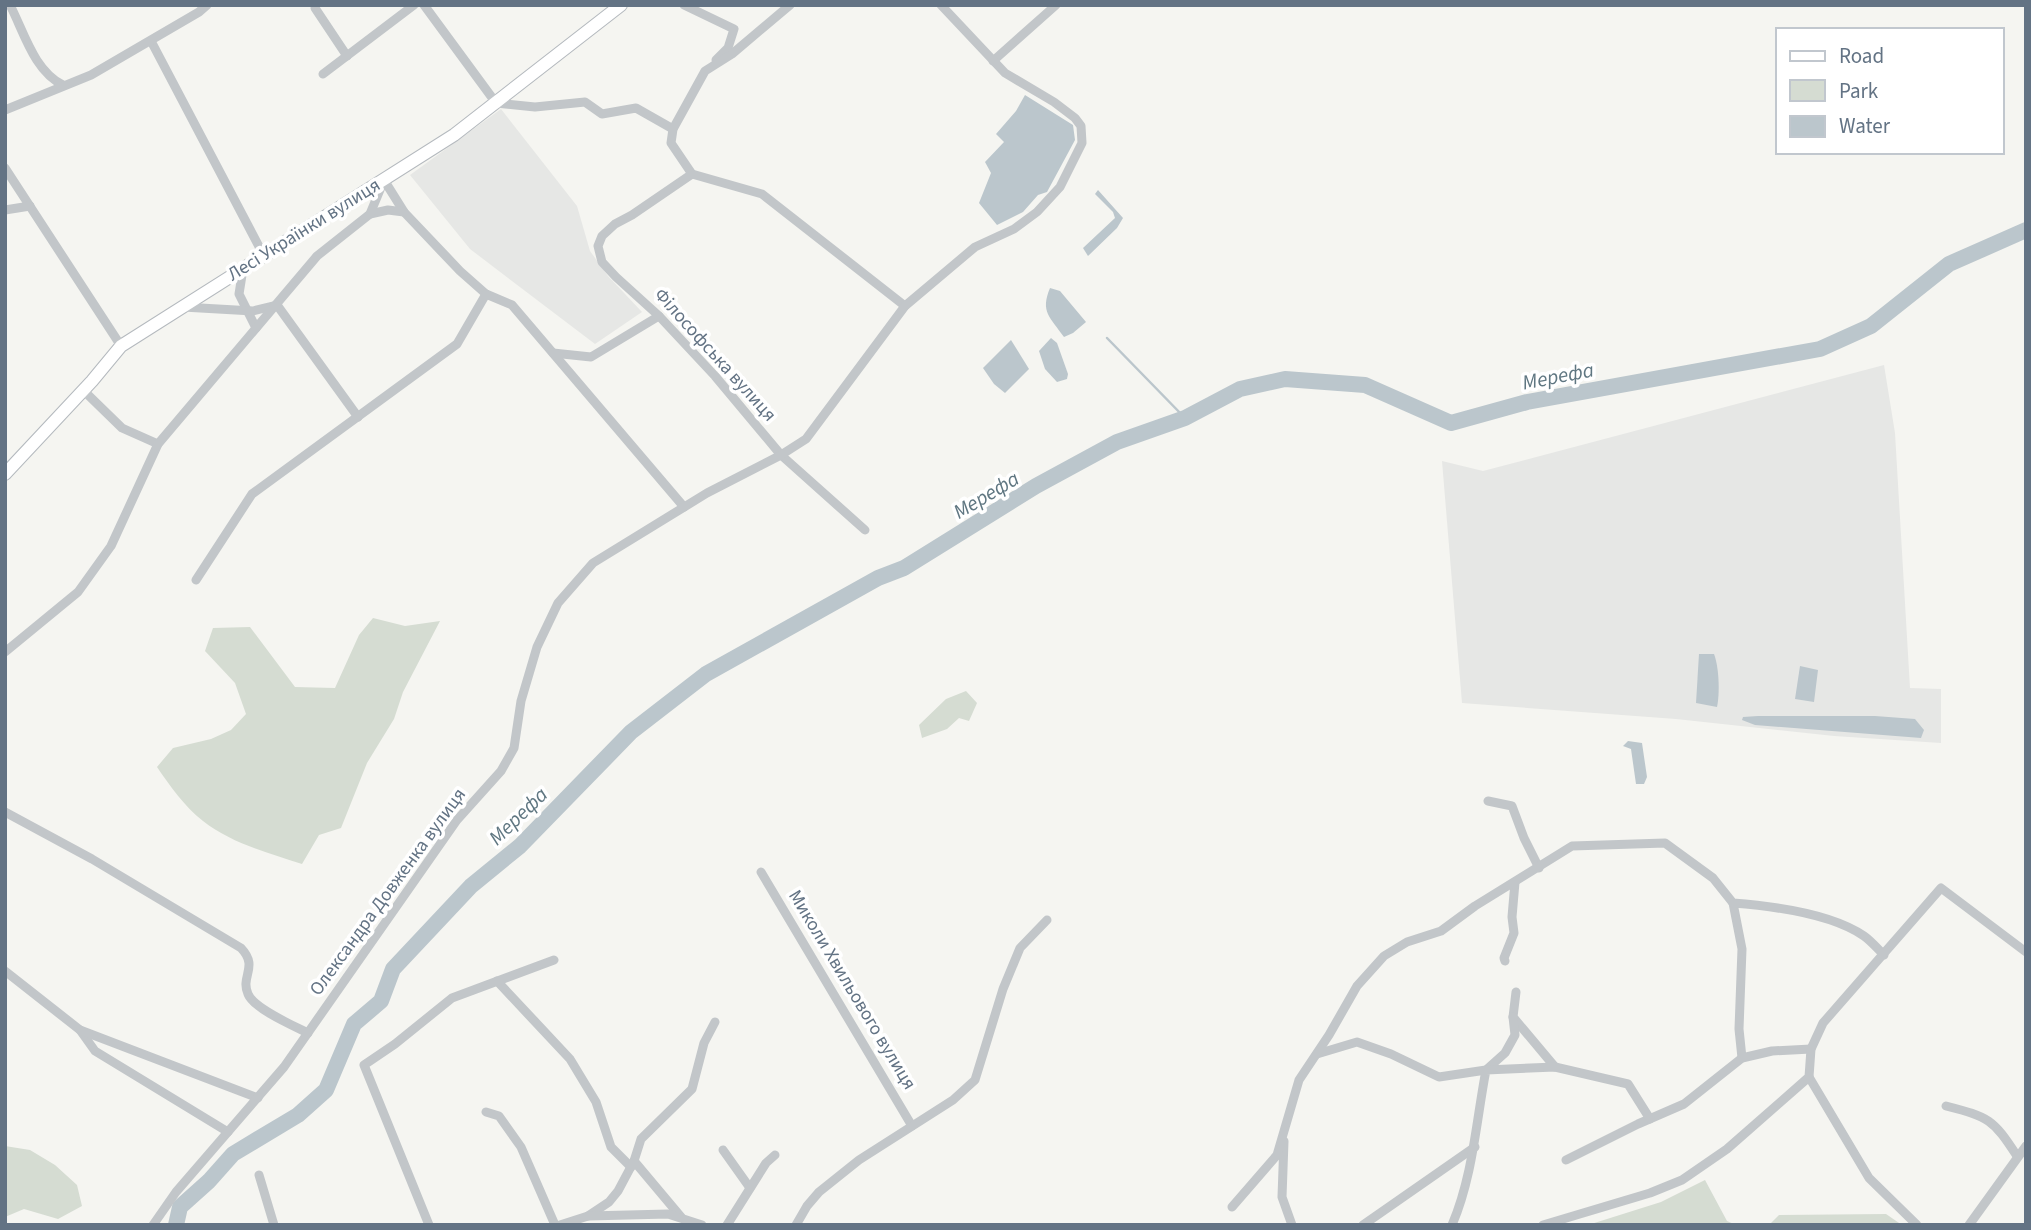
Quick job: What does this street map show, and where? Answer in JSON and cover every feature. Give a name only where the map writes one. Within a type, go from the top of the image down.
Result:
[{"type":"street","points":[[10,5],[41,66],[51,79],[63,85]]},
{"type":"street","points":[[5,110],[92,75],[207,5]]},
{"type":"street","points":[[323,74],[414,5]]},
{"type":"street","points":[[424,5],[496,103],[535,107],[585,102],[602,114],[636,108],[673,129]]},
{"type":"street","name":"Лесі Українки вулиця","points":[[5,474],[121,346],[454,135],[621,5]]},
{"type":"street","points":[[684,5],[734,29],[728,48],[705,71],[673,129],[671,143],[692,174],[762,194],[905,306]]},
{"type":"street","points":[[705,71],[732,54],[790,5]]},
{"type":"street","name":"Олександра Довженка вулиця","points":[[153,1225],[176,1192],[258,1098],[308,1033],[457,820],[501,771],[514,748],[521,701],[537,647],[558,603],[593,563],[684,506],[806,439],[905,306],[975,247],[1014,229],[1037,212],[1060,187],[1082,143],[1081,126],[1075,118],[1006,73],[941,5]]},
{"type":"street","points":[[993,61],[1056,5]]},
{"type":"street","points":[[316,8],[347,56]]},
{"type":"street","points":[[151,41],[264,256]]},
{"type":"street","points":[[5,168],[121,346]]},
{"type":"street","name":"Філософська вулиця","points":[[692,174],[615,224],[602,236],[597,246],[602,261],[659,316],[715,376],[781,455],[865,530]]},
{"type":"street","points":[[384,180],[404,212],[460,271],[486,294],[512,305],[587,396],[684,506]]},
{"type":"street","points":[[370,214],[384,180]]},
{"type":"street","points":[[5,210],[30,206]]},
{"type":"street","points":[[5,652],[78,592],[111,546],[158,444],[317,256],[370,214],[388,210],[404,212]]},
{"type":"street","points":[[243,269],[239,294],[256,328]]},
{"type":"street","points":[[197,580],[252,494],[457,344],[486,294]]},
{"type":"street","points":[[183,307],[246,310],[277,305]]},
{"type":"street","points":[[277,305],[358,417]]},
{"type":"street","points":[[553,353],[591,358],[659,316]]},
{"type":"street","points":[[83,390],[122,428],[158,444]]},
{"type":"street","points":[[1488,801],[1512,806],[1539,868]]},
{"type":"street","points":[[5,812],[92,859],[240,948],[248,956],[248,994],[256,1005],[308,1033]]},
{"type":"street","points":[[1232,1207],[1277,1155],[1299,1080],[1357,986],[1384,956],[1407,942],[1441,931],[1475,906],[1572,845],[1665,843],[1713,878],[1733,903],[1742,949],[1742,1058]]},
{"type":"street","name":"Миколи Хвильового вулиця","points":[[761,872],[912,1126]]},
{"type":"street","points":[[1505,961],[1514,933],[1516,882]]},
{"type":"street","points":[[1917,1225],[1869,1178],[1809,1077],[1811,1049],[1822,1023],[1941,888],[2026,952]]},
{"type":"street","points":[[1733,903],[1765,906],[1825,919],[1864,936],[1884,955]]},
{"type":"street","points":[[799,1223],[807,1206],[829,1184],[859,1160],[953,1100],[975,1080],[1003,989],[1020,948],[1047,920]]},
{"type":"street","points":[[429,1225],[364,1065],[452,999],[554,960]]},
{"type":"street","points":[[5,971],[80,1030],[95,1051],[228,1132]]},
{"type":"street","points":[[497,981],[570,1059],[596,1102],[611,1147],[633,1164],[682,1219]]},
{"type":"street","points":[[1452,1225],[1475,1147],[1476,1124],[1486,1070],[1505,1053],[1515,1035],[1513,1017],[1516,992]]},
{"type":"street","points":[[1513,1017],[1555,1068]]},
{"type":"street","points":[[588,1216],[618,1191],[633,1164],[641,1139],[692,1089],[704,1043],[715,1022]]},
{"type":"street","points":[[80,1030],[258,1098]]},
{"type":"street","points":[[1317,1054],[1357,1042],[1391,1054],[1439,1077],[1486,1070],[1555,1068],[1628,1084],[1650,1119]]},
{"type":"street","points":[[1566,1160],[1684,1104],[1742,1058],[1772,1051],[1811,1049]]},
{"type":"street","points":[[1543,1225],[1650,1193],[1682,1180],[1727,1149],[1809,1077]]},
{"type":"street","points":[[1946,1106],[1982,1115],[2001,1131],[2017,1156]]},
{"type":"street","points":[[486,1112],[499,1116],[521,1147],[558,1225],[588,1216],[668,1214],[702,1225]]},
{"type":"street","points":[[1285,1128],[1282,1197],[1292,1225]]},
{"type":"street","points":[[1972,1222],[2026,1146]]},
{"type":"street","points":[[1363,1225],[1475,1147]]},
{"type":"street","points":[[723,1150],[750,1188]]},
{"type":"street","points":[[727,1225],[766,1163],[775,1155]]},
{"type":"street","points":[[259,1175],[274,1225]]},
{"type":"shaded area","points":[[501,109],[577,206],[590,251],[608,276],[642,312],[595,344],[470,249],[410,175]]},
{"type":"shaded area","points":[[1884,365],[1895,433],[1910,688],[1941,689],[1941,743],[1462,703],[1442,461],[1483,471]]},
{"type":"green space","points":[[373,618],[405,626],[440,621],[403,692],[394,719],[367,763],[341,828],[319,835],[302,864],[238,841],[214,829],[196,815],[157,767],[173,748],[211,739],[231,730],[246,714],[235,683],[205,651],[213,628],[250,627],[295,687],[335,688],[359,635]]},
{"type":"green space","points":[[966,691],[977,703],[969,721],[959,718],[947,729],[922,738],[919,725],[946,699]]},
{"type":"green space","points":[[5,1146],[30,1150],[55,1165],[77,1185],[82,1206],[58,1219],[24,1209],[5,1217]]},
{"type":"green space","points":[[1705,1180],[1727,1221],[1736,1225],[1588,1225],[1661,1202]]},
{"type":"green space","points":[[1886,1214],[1902,1225],[1769,1225],[1779,1215]]},
{"type":"water","points":[[1025,95],[1073,125],[1075,140],[1047,192],[1038,195],[1023,212],[997,225],[979,203],[991,173],[985,162],[1004,142],[996,134],[1016,111]]},
{"type":"water","points":[[1098,190],[1123,218],[1117,228],[1088,256],[1083,248],[1115,218],[1113,212],[1095,194]]},
{"type":"water","points":[[1050,288],[1060,291],[1086,322],[1064,337],[1046,309]]},
{"type":"water","points":[[1051,338],[1057,343],[1068,374],[1067,379],[1057,382],[1045,369],[1039,351]]},
{"type":"water","points":[[1011,340],[1029,369],[1005,393],[994,384],[983,368]]},
{"type":"water","points":[[1699,654],[1714,654],[1718,680],[1717,707],[1696,703]]},
{"type":"water","points":[[1800,666],[1818,670],[1814,702],[1795,699]]},
{"type":"water","points":[[1875,716],[1915,719],[1924,730],[1921,738],[1755,725],[1742,720],[1743,717]]},
{"type":"water","points":[[1628,741],[1642,743],[1647,777],[1644,784],[1636,784],[1631,749],[1623,746]]},
{"type":"waterway","name":"Мерефа","points":[[176,1225],[180,1207],[209,1181],[233,1154],[298,1115],[326,1090],[354,1024],[381,1001],[393,969],[471,886],[520,846],[631,732],[706,674],[878,578],[904,568],[1036,486],[1117,442],[1185,418],[1240,389],[1285,379],[1365,385],[1451,423],[1527,402],[1820,349],[1871,326],[1949,264],[2026,230]]},
{"type":"waterway","points":[[1107,338],[1185,418]]}]
